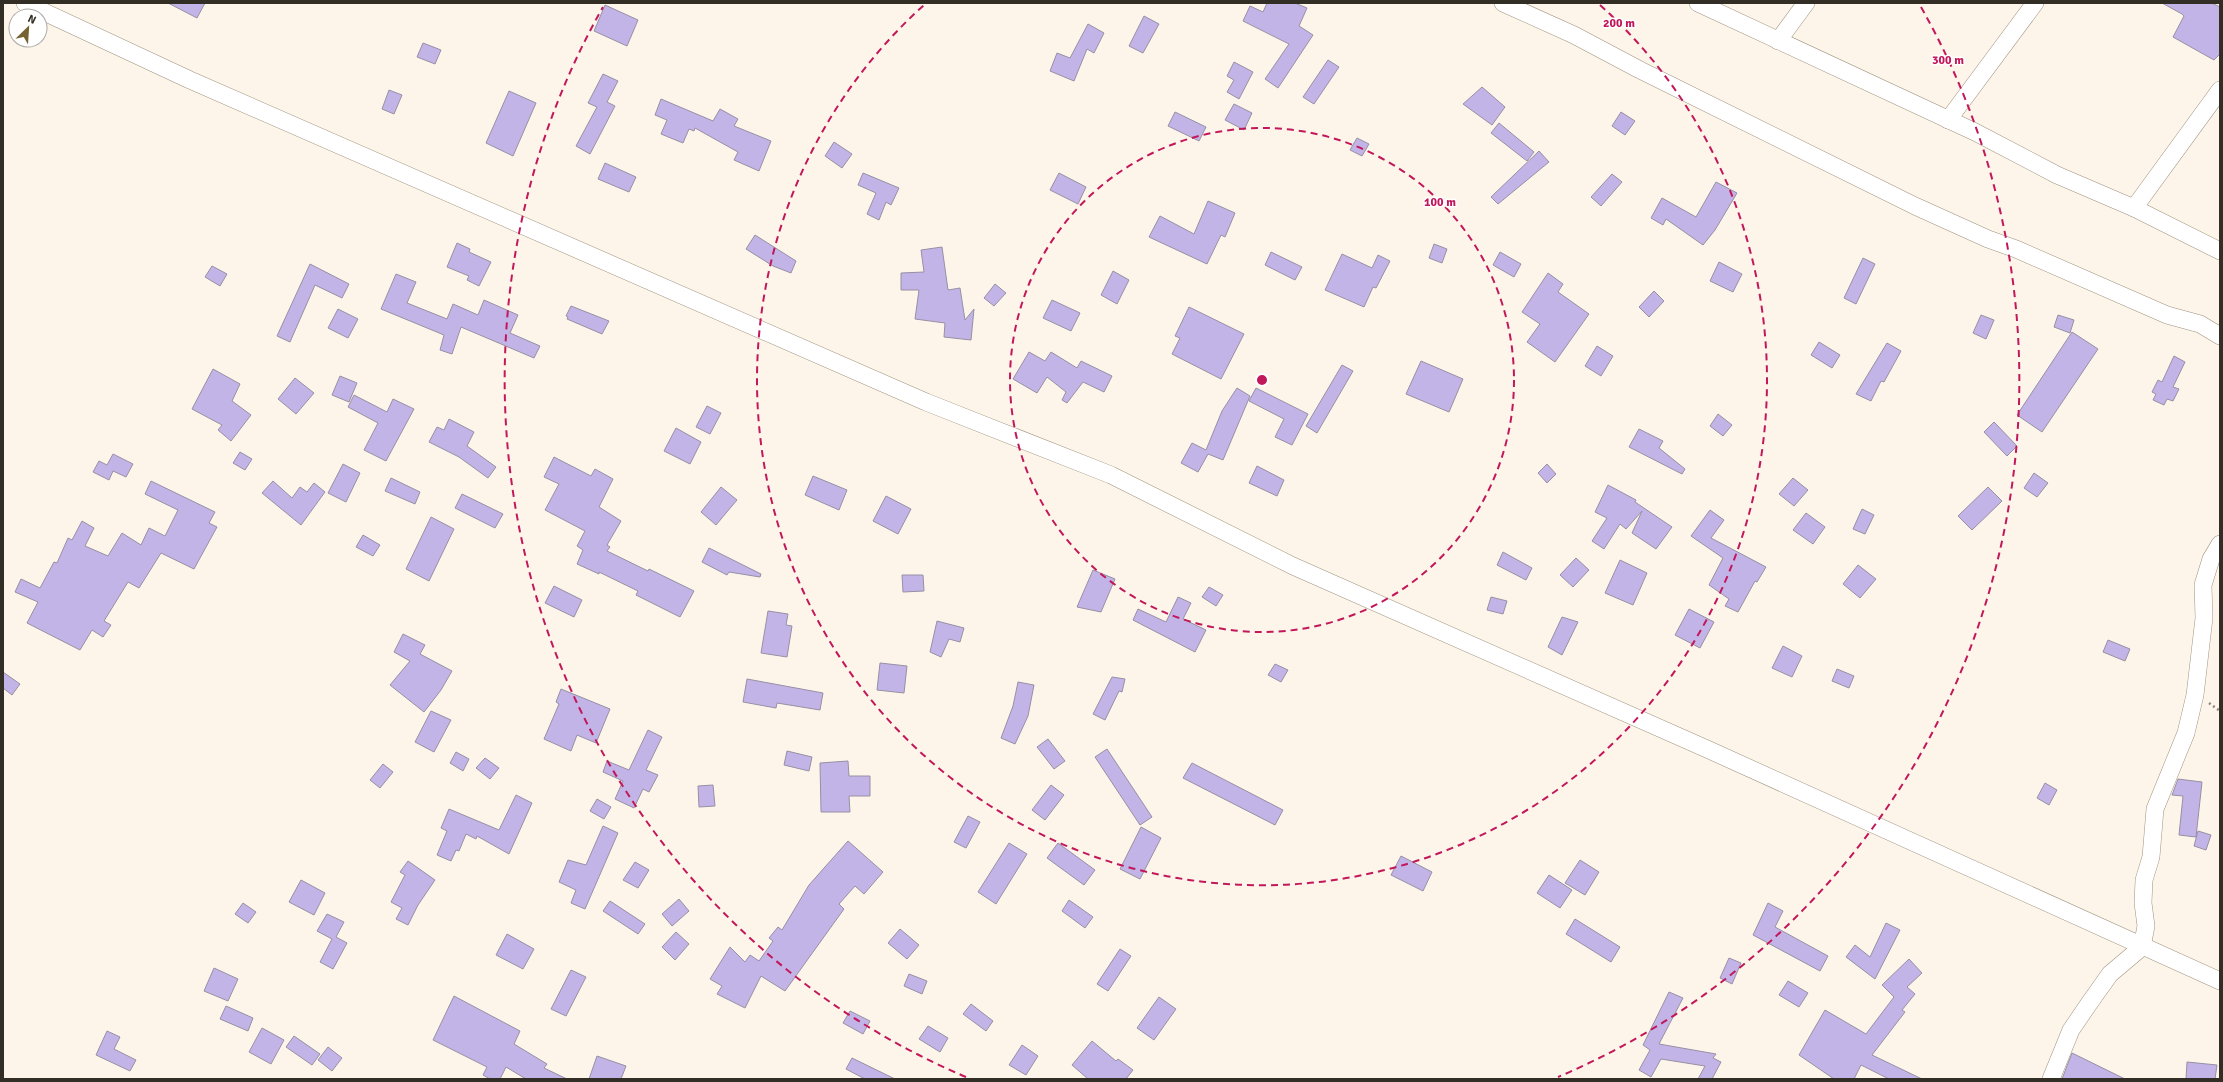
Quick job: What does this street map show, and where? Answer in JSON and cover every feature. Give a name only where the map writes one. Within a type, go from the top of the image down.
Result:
[{"type":"street","points":[[25,3],[190,80],[926,402],[1111,475],[1294,566],[1707,749],[2220,981]]},
{"type":"street","points":[[1503,3],[1574,35],[1647,74],[1915,206],[2167,315],[2200,324],[2220,336]]},
{"type":"street","points":[[1698,3],[1948,120],[2057,175],[2134,208],[2220,251]]},
{"type":"street","points":[[1778,41],[1806,3]]},
{"type":"street","points":[[1948,120],[2035,3]]},
{"type":"street","points":[[2134,208],[2220,90]]},
{"type":"street","points":[[2050,1079],[2055,1064],[2071,1030],[2088,1005],[2110,974],[2142,947],[2146,926],[2143,902],[2144,880],[2151,857],[2155,808],[2186,734],[2195,695],[2204,618],[2203,585],[2211,559],[2220,544]]},
{"type":"building","points":[[168,3],[205,3],[197,18]]},
{"type":"building","points":[[1267,3],[1295,3],[1307,8],[1299,26],[1313,35],[1278,88],[1265,79],[1289,44],[1243,21],[1250,6],[1263,12]]},
{"type":"building","points":[[2162,3],[2212,3],[2220,7],[2220,54],[2214,60],[2173,37],[2184,16]]},
{"type":"building","points":[[605,5],[638,20],[627,46],[594,31]]},
{"type":"building","points":[[1144,16],[1159,24],[1143,53],[1129,46]]},
{"type":"building","points":[[1088,24],[1104,33],[1094,53],[1087,49],[1074,81],[1050,71],[1057,53],[1070,58]]},
{"type":"building","points":[[423,43],[441,50],[435,64],[417,57]]},
{"type":"building","points":[[1328,60],[1339,67],[1314,104],[1303,97]]},
{"type":"building","points":[[1234,62],[1253,72],[1239,99],[1227,92],[1234,80],[1227,76]]},
{"type":"building","points":[[603,74],[618,81],[607,102],[615,106],[590,154],[576,146],[597,107],[588,103]]},
{"type":"building","points":[[1482,87],[1505,107],[1492,125],[1463,104]]},
{"type":"building","points":[[389,90],[402,95],[394,114],[382,109]]},
{"type":"building","points":[[509,91],[536,103],[513,156],[486,143]]},
{"type":"building","points":[[661,99],[713,121],[720,109],[738,119],[734,126],[771,141],[759,171],[734,160],[738,152],[695,128],[694,131],[689,129],[683,143],[661,134],[667,120],[655,115]]},
{"type":"building","points":[[1234,104],[1252,113],[1244,130],[1225,120]]},
{"type":"building","points":[[1175,112],[1206,127],[1199,141],[1168,126]]},
{"type":"building","points":[[1621,112],[1635,121],[1625,135],[1612,126]]},
{"type":"building","points":[[1499,123],[1534,152],[1527,161],[1491,133]]},
{"type":"building","points":[[1357,138],[1369,144],[1362,156],[1350,150]]},
{"type":"building","points":[[834,142],[852,154],[842,168],[825,156]]},
{"type":"building","points":[[1539,151],[1549,162],[1498,204],[1491,197]]},
{"type":"building","points":[[605,163],[636,177],[629,192],[598,179]]},
{"type":"building","points":[[863,173],[899,188],[891,205],[886,202],[879,220],[867,214],[876,193],[858,185]]},
{"type":"building","points":[[1059,173],[1086,187],[1078,204],[1050,190]]},
{"type":"building","points":[[1612,174],[1622,182],[1601,206],[1591,197]]},
{"type":"building","points":[[1716,182],[1737,193],[1715,230],[1703,245],[1666,219],[1663,225],[1651,218],[1662,198],[1696,217]]},
{"type":"building","points":[[1208,201],[1235,213],[1225,237],[1221,235],[1207,264],[1149,237],[1160,216],[1194,234]]},
{"type":"building","points":[[755,235],[796,261],[791,273],[773,266],[746,249]]},
{"type":"building","points":[[457,243],[470,249],[469,252],[491,262],[479,286],[467,280],[469,276],[447,267]]},
{"type":"building","points":[[1434,244],[1447,249],[1442,263],[1429,258]]},
{"type":"building","points":[[942,247],[948,290],[960,288],[965,320],[974,309],[971,340],[944,337],[945,323],[915,319],[919,290],[901,290],[901,273],[924,272],[921,250]]},
{"type":"building","points":[[1271,252],[1302,267],[1295,280],[1265,265]]},
{"type":"building","points":[[1500,252],[1521,264],[1514,277],[1493,265]]},
{"type":"building","points":[[1342,254],[1372,268],[1378,255],[1390,261],[1376,288],[1373,287],[1364,307],[1325,290]]},
{"type":"building","points":[[1863,258],[1875,264],[1856,304],[1844,298]]},
{"type":"building","points":[[1719,262],[1742,274],[1733,292],[1710,281]]},
{"type":"building","points":[[310,264],[349,284],[342,298],[315,285],[290,342],[277,336]]},
{"type":"building","points":[[212,266],[227,274],[220,286],[205,277]]},
{"type":"building","points":[[1113,271],[1129,280],[1117,304],[1101,295]]},
{"type":"building","points":[[1548,273],[1563,284],[1558,292],[1589,314],[1555,362],[1527,342],[1540,324],[1522,312]]},
{"type":"building","points":[[396,274],[416,282],[407,303],[447,319],[453,304],[478,315],[484,300],[518,315],[510,333],[540,346],[534,358],[461,327],[452,354],[440,350],[444,335],[381,309]]},
{"type":"building","points":[[995,284],[1006,293],[994,306],[984,298]]},
{"type":"building","points":[[1654,291],[1664,301],[1649,317],[1639,307]]},
{"type":"building","points":[[1052,300],[1080,313],[1071,331],[1043,318]]},
{"type":"building","points":[[571,306],[609,321],[602,334],[567,319],[568,317],[566,316]]},
{"type":"building","points":[[1189,307],[1244,334],[1221,379],[1172,354],[1180,338],[1175,336]]},
{"type":"building","points":[[338,309],[358,319],[348,338],[328,328]]},
{"type":"building","points":[[1981,315],[1994,320],[1986,339],[1973,333]]},
{"type":"building","points":[[2058,315],[2074,320],[2070,333],[2054,327]]},
{"type":"building","points":[[2072,332],[2098,349],[2042,432],[2017,415]]},
{"type":"building","points":[[1819,342],[1840,355],[1832,368],[1811,355]]},
{"type":"building","points":[[1887,343],[1901,351],[1884,382],[1881,381],[1871,401],[1856,394]]},
{"type":"building","points":[[1597,346],[1613,356],[1601,376],[1585,366]]},
{"type":"building","points":[[1029,352],[1045,361],[1051,352],[1077,368],[1081,361],[1112,376],[1104,392],[1083,382],[1067,403],[1062,400],[1066,392],[1047,377],[1037,393],[1013,379]]},
{"type":"building","points":[[2174,356],[2185,362],[2173,387],[2179,389],[2173,401],[2167,399],[2164,405],[2153,400],[2156,394],[2152,392],[2158,380],[2162,382]]},
{"type":"building","points":[[1421,361],[1463,379],[1449,412],[1406,394]]},
{"type":"building","points":[[1342,365],[1353,371],[1317,433],[1306,426]]},
{"type":"building","points":[[213,369],[240,384],[232,401],[251,415],[231,441],[218,430],[222,425],[192,409]]},
{"type":"building","points":[[340,376],[357,383],[349,402],[332,395]]},
{"type":"building","points":[[295,378],[314,393],[296,414],[278,399]]},
{"type":"building","points":[[1237,388],[1250,396],[1223,460],[1208,454],[1198,472],[1181,463],[1192,443],[1206,450],[1222,411]]},
{"type":"building","points":[[1256,388],[1308,414],[1292,445],[1275,437],[1284,419],[1249,401]]},
{"type":"building","points":[[354,395],[387,412],[393,399],[414,409],[386,461],[364,450],[378,423],[348,407]]},
{"type":"building","points":[[707,406],[721,413],[710,434],[696,427]]},
{"type":"building","points":[[1718,414],[1732,425],[1723,436],[1710,426]]},
{"type":"building","points":[[449,419],[474,432],[467,446],[496,467],[488,478],[459,457],[429,442],[437,427],[444,430]]},
{"type":"building","points":[[1994,422],[2017,446],[2007,456],[1984,432]]},
{"type":"building","points":[[676,428],[701,442],[690,464],[664,451]]},
{"type":"building","points":[[1639,429],[1663,441],[1659,448],[1685,469],[1682,474],[1629,447]]},
{"type":"building","points":[[240,452],[252,459],[245,470],[233,463]]},
{"type":"building","points":[[113,454],[133,464],[126,477],[113,471],[109,480],[93,472],[99,461],[107,465]]},
{"type":"building","points":[[554,457],[591,476],[595,469],[613,479],[599,507],[621,521],[607,545],[610,547],[607,551],[694,591],[680,617],[636,595],[638,591],[599,572],[599,574],[577,564],[583,550],[577,546],[585,531],[545,510],[559,484],[544,477]]},
{"type":"building","points":[[343,464],[360,473],[346,502],[328,493]]},
{"type":"building","points":[[1547,464],[1556,474],[1547,483],[1538,473]]},
{"type":"building","points":[[1257,466],[1284,480],[1277,496],[1249,483]]},
{"type":"building","points":[[2034,473],[2048,483],[2037,497],[2024,488]]},
{"type":"building","points":[[813,476],[847,490],[839,510],[805,495]]},
{"type":"building","points":[[391,478],[420,492],[415,504],[385,491]]},
{"type":"building","points":[[1793,478],[1808,490],[1794,506],[1779,494]]},
{"type":"building","points":[[151,481],[215,512],[209,523],[217,527],[194,569],[161,553],[139,588],[128,582],[104,621],[111,625],[103,637],[92,630],[80,650],[27,623],[38,602],[15,592],[21,579],[40,588],[54,562],[57,563],[68,538],[72,540],[82,521],[94,528],[85,546],[108,556],[122,533],[141,545],[149,528],[165,536],[178,510],[145,494]]},
{"type":"building","points":[[273,481],[292,498],[300,487],[307,492],[314,483],[325,492],[301,525],[262,493]]},
{"type":"building","points":[[1608,485],[1636,500],[1635,502],[1672,527],[1656,549],[1632,533],[1642,511],[1626,529],[1620,524],[1604,549],[1592,541],[1607,518],[1595,512]]},
{"type":"building","points":[[721,487],[737,500],[716,525],[701,512]]},
{"type":"building","points":[[1988,487],[2002,501],[1972,530],[1958,516]]},
{"type":"building","points":[[462,494],[503,514],[495,528],[455,508]]},
{"type":"building","points":[[886,496],[911,509],[898,534],[873,521]]},
{"type":"building","points":[[1862,509],[1874,515],[1865,534],[1853,529]]},
{"type":"building","points":[[1710,510],[1724,520],[1711,538],[1766,567],[1757,582],[1755,581],[1738,612],[1725,606],[1729,599],[1709,585],[1723,558],[1691,536]]},
{"type":"building","points":[[1806,513],[1825,527],[1813,544],[1793,530]]},
{"type":"building","points":[[431,517],[454,529],[429,581],[406,569]]},
{"type":"building","points":[[363,535],[380,545],[373,556],[356,547]]},
{"type":"building","points":[[709,548],[761,574],[760,577],[729,572],[727,575],[702,562]]},
{"type":"building","points":[[1503,552],[1532,568],[1526,580],[1497,565]]},
{"type":"building","points":[[1576,558],[1589,570],[1573,587],[1560,575]]},
{"type":"building","points":[[1620,560],[1647,573],[1633,605],[1605,593]]},
{"type":"building","points":[[1858,565],[1876,579],[1860,598],[1843,584]]},
{"type":"building","points":[[1093,570],[1115,579],[1101,612],[1077,607]]},
{"type":"building","points":[[902,575],[923,575],[924,591],[903,592]]},
{"type":"building","points":[[554,586],[582,600],[574,617],[545,603]]},
{"type":"building","points":[[1209,587],[1223,595],[1216,606],[1202,597]]},
{"type":"building","points":[[1178,597],[1191,603],[1183,619],[1206,630],[1195,652],[1133,620],[1138,609],[1166,622]]},
{"type":"building","points":[[1491,597],[1507,601],[1503,614],[1487,610]]},
{"type":"building","points":[[1689,609],[1714,622],[1700,648],[1675,635]]},
{"type":"building","points":[[768,611],[788,614],[786,625],[792,626],[787,657],[761,653]]},
{"type":"building","points":[[1562,617],[1578,622],[1562,655],[1548,647]]},
{"type":"building","points":[[937,621],[964,628],[960,642],[949,639],[941,657],[930,652]]},
{"type":"building","points":[[403,634],[425,645],[420,654],[452,671],[441,690],[424,712],[390,685],[410,661],[394,652]]},
{"type":"building","points":[[2108,640],[2130,649],[2125,661],[2103,652]]},
{"type":"building","points":[[1783,646],[1802,656],[1792,677],[1772,668]]},
{"type":"building","points":[[880,663],[907,666],[904,693],[877,690]]},
{"type":"building","points":[[1275,664],[1288,670],[1281,682],[1268,675]]},
{"type":"building","points":[[1837,669],[1854,676],[1849,688],[1832,681]]},
{"type":"building","points":[[3,672],[20,684],[12,695],[3,688]]},
{"type":"building","points":[[1112,677],[1125,679],[1122,692],[1119,691],[1105,720],[1093,714]]},
{"type":"building","points":[[747,679],[823,693],[820,710],[777,703],[776,708],[743,702]]},
{"type":"building","points":[[1018,682],[1034,685],[1028,716],[1015,744],[1001,738],[1013,706]]},
{"type":"building","points":[[561,689],[610,709],[596,743],[577,735],[571,751],[544,739],[559,704],[556,702]]},
{"type":"building","points":[[431,711],[451,720],[434,752],[415,742]]},
{"type":"building","points":[[648,730],[662,737],[646,770],[658,775],[649,792],[643,789],[634,808],[615,799],[623,781],[603,772],[607,761],[629,770]]},
{"type":"building","points":[[1048,739],[1065,761],[1054,769],[1037,747]]},
{"type":"building","points":[[1107,749],[1152,817],[1140,825],[1095,757]]},
{"type":"building","points":[[787,751],[812,757],[809,771],[784,765]]},
{"type":"building","points":[[456,752],[469,759],[463,771],[450,763]]},
{"type":"building","points":[[485,758],[499,768],[490,779],[476,768]]},
{"type":"building","points":[[848,761],[849,776],[870,776],[870,796],[849,796],[850,812],[821,812],[820,763]]},
{"type":"building","points":[[1192,763],[1283,810],[1275,825],[1183,778]]},
{"type":"building","points":[[383,764],[393,772],[380,788],[370,780]]},
{"type":"building","points":[[2178,779],[2202,782],[2196,837],[2179,835],[2183,796],[2172,795]]},
{"type":"building","points":[[2045,783],[2057,790],[2049,805],[2037,798]]},
{"type":"building","points":[[713,785],[715,806],[699,807],[698,786]]},
{"type":"building","points":[[1051,785],[1064,795],[1045,820],[1032,810]]},
{"type":"building","points":[[516,795],[532,803],[509,854],[477,836],[476,839],[466,834],[459,851],[456,850],[451,861],[437,855],[447,831],[441,828],[449,809],[499,830]]},
{"type":"building","points":[[597,799],[611,807],[604,819],[590,811]]},
{"type":"building","points":[[968,816],[980,822],[966,848],[954,842]]},
{"type":"building","points":[[603,826],[618,833],[585,909],[571,903],[576,890],[559,882],[568,860],[586,865]]},
{"type":"building","points":[[1141,827],[1161,838],[1140,879],[1120,869]]},
{"type":"building","points":[[2198,831],[2211,835],[2206,850],[2194,846]]},
{"type":"building","points":[[848,841],[883,872],[864,894],[855,886],[839,904],[844,909],[785,991],[761,976],[745,1008],[717,994],[722,986],[710,979],[730,947],[745,962],[750,955],[759,961],[773,941],[769,938],[778,927],[782,930],[809,885]]},
{"type":"building","points":[[1009,843],[1027,854],[996,904],[978,892]]},
{"type":"building","points":[[1058,843],[1095,870],[1084,885],[1047,858]]},
{"type":"building","points":[[1401,856],[1432,872],[1423,891],[1391,875]]},
{"type":"building","points":[[1580,860],[1599,872],[1585,895],[1565,883]]},
{"type":"building","points":[[408,861],[435,880],[418,905],[408,925],[396,919],[402,908],[391,902],[405,875],[400,872]]},
{"type":"building","points":[[635,862],[649,870],[638,888],[623,880]]},
{"type":"building","points":[[1549,875],[1572,890],[1560,908],[1537,893]]},
{"type":"building","points":[[301,880],[325,893],[314,915],[289,902]]},
{"type":"building","points":[[679,899],[689,911],[672,926],[662,914]]},
{"type":"building","points":[[1069,900],[1093,917],[1085,928],[1062,911]]},
{"type":"building","points":[[610,901],[645,924],[638,934],[603,911]]},
{"type":"building","points":[[243,903],[256,912],[248,923],[235,914]]},
{"type":"building","points":[[1768,903],[1783,911],[1775,927],[1828,956],[1820,971],[1753,935]]},
{"type":"building","points":[[327,914],[344,922],[336,937],[347,943],[333,969],[320,962],[332,939],[317,931]]},
{"type":"building","points":[[1575,919],[1620,947],[1611,962],[1566,934]]},
{"type":"building","points":[[1886,923],[1900,930],[1875,979],[1846,957],[1855,945],[1870,957]]},
{"type":"building","points":[[900,929],[919,945],[907,959],[888,943]]},
{"type":"building","points":[[676,932],[689,944],[675,960],[662,947]]},
{"type":"building","points":[[507,934],[534,949],[523,969],[496,955]]},
{"type":"building","points":[[1120,949],[1131,956],[1108,991],[1097,984]]},
{"type":"building","points":[[1729,958],[1741,963],[1732,984],[1720,978]]},
{"type":"building","points":[[1909,959],[1922,973],[1907,987],[1915,994],[1902,1010],[1905,1012],[1872,1055],[1922,1079],[1889,1079],[1861,1065],[1854,1079],[1834,1079],[1799,1055],[1825,1010],[1866,1034],[1894,997],[1882,985]]},
{"type":"building","points":[[214,968],[238,979],[228,1001],[204,991]]},
{"type":"building","points":[[571,970],[586,977],[566,1016],[551,1009]]},
{"type":"building","points":[[909,974],[927,981],[922,994],[904,986]]},
{"type":"building","points":[[1788,981],[1808,993],[1799,1007],[1779,995]]},
{"type":"building","points":[[1669,992],[1683,998],[1659,1044],[1716,1054],[1713,1058],[1721,1062],[1712,1079],[1698,1079],[1705,1066],[1661,1059],[1651,1077],[1639,1070],[1650,1050],[1643,1045]]},
{"type":"building","points":[[454,996],[520,1031],[514,1044],[547,1064],[544,1068],[567,1079],[526,1079],[506,1067],[500,1079],[490,1079],[483,1075],[487,1067],[433,1040]]},
{"type":"building","points":[[1159,997],[1176,1009],[1154,1040],[1137,1028]]},
{"type":"building","points":[[971,1004],[993,1021],[986,1031],[963,1014]]},
{"type":"building","points":[[226,1006],[253,1018],[248,1031],[220,1019]]},
{"type":"building","points":[[850,1011],[870,1021],[863,1034],[843,1023]]},
{"type":"building","points":[[928,1026],[948,1038],[940,1052],[919,1039]]},
{"type":"building","points":[[262,1028],[284,1040],[271,1064],[249,1052]]},
{"type":"building","points":[[107,1031],[120,1037],[114,1049],[136,1060],[130,1071],[96,1055]]},
{"type":"building","points":[[294,1036],[320,1054],[312,1065],[286,1047]]},
{"type":"building","points":[[1092,1041],[1116,1061],[1118,1059],[1133,1070],[1126,1079],[1088,1079],[1072,1065]]},
{"type":"building","points":[[1022,1045],[1038,1056],[1026,1075],[1009,1065]]},
{"type":"building","points":[[328,1047],[342,1058],[332,1071],[318,1060]]},
{"type":"building","points":[[2072,1053],[2125,1079],[2062,1079]]},
{"type":"building","points":[[597,1056],[626,1066],[621,1079],[589,1079]]},
{"type":"building","points":[[852,1058],[895,1079],[865,1079],[846,1069]]},
{"type":"building","points":[[2187,1062],[2217,1065],[2215,1079],[2186,1079]]}]
